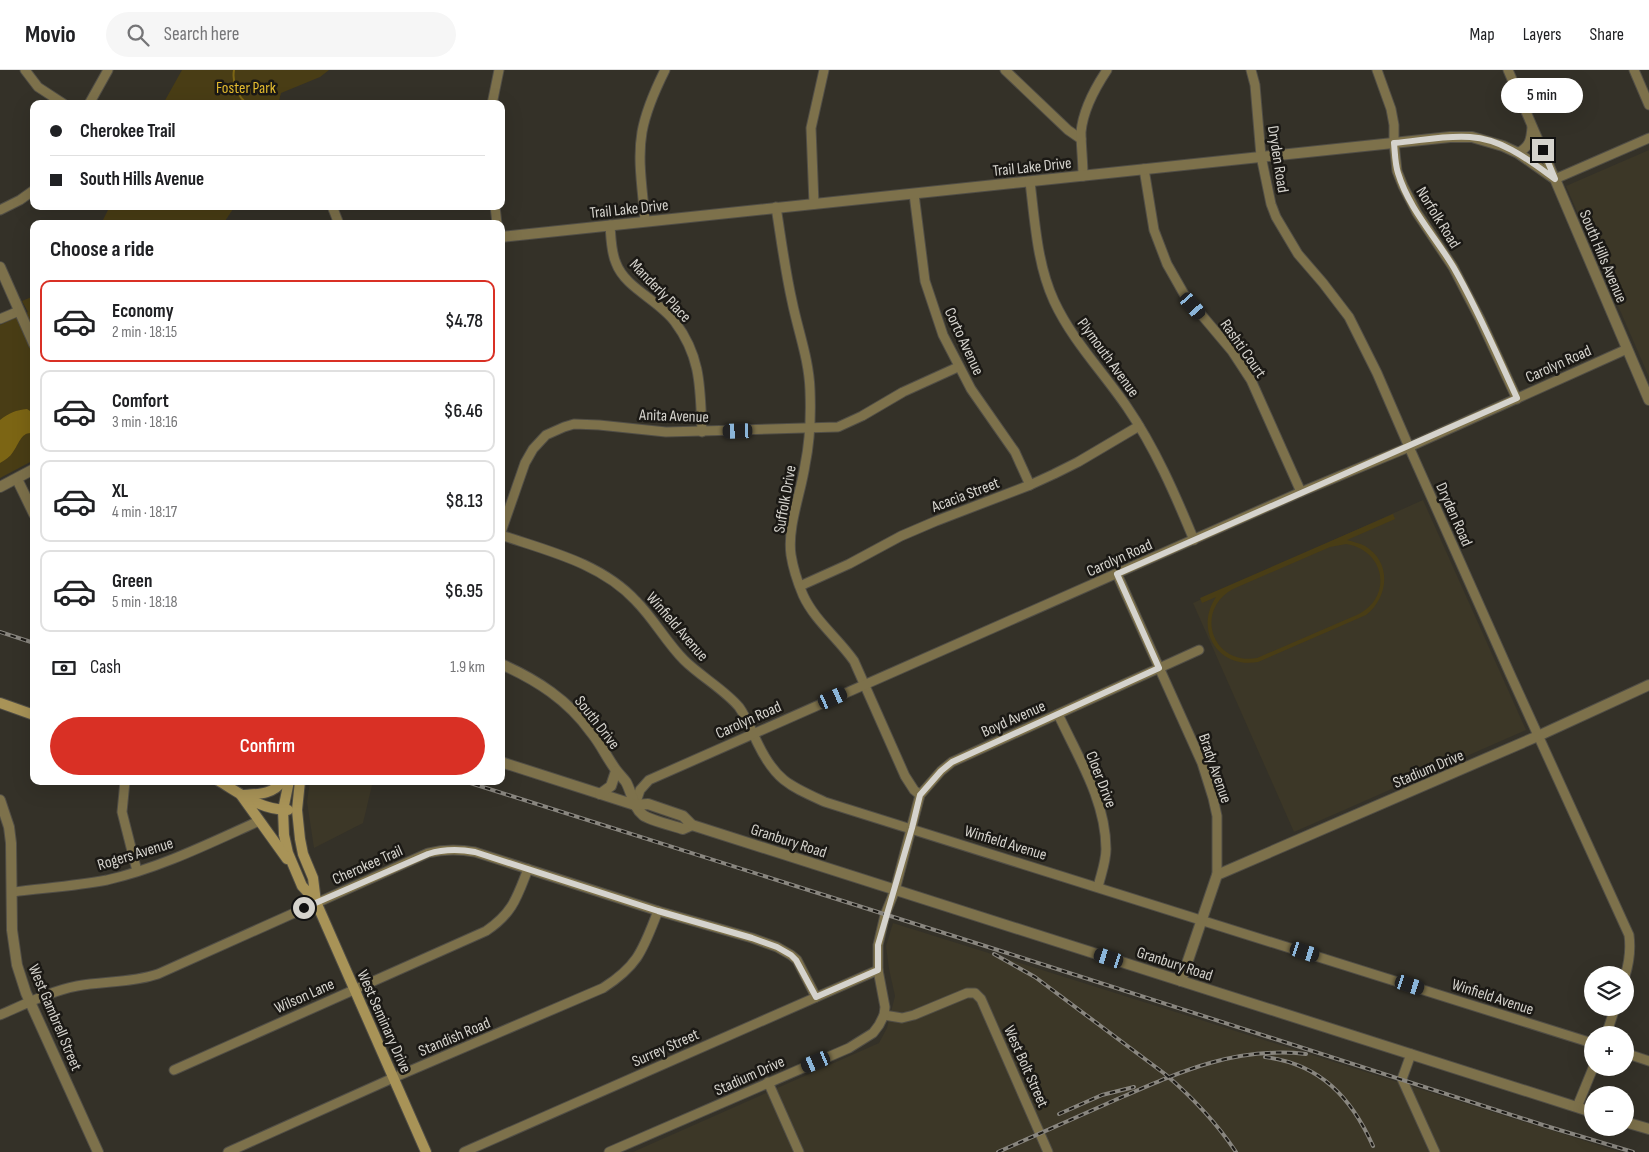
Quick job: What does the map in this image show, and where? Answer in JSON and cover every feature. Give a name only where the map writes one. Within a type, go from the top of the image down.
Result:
[{"type":"main road","points":[[0,703],[30,713]]},
{"type":"main road","points":[[225,785],[262,806],[283,810],[297,810]]},
{"type":"main road","points":[[241,795],[264,794],[275,790],[279,785]]},
{"type":"main road","name":"West Seminary Drive","points":[[288,785],[283,810],[284,836],[288,853],[302,886],[316,902]]},
{"type":"main road","name":"West Seminary Drive","points":[[300,785],[297,810],[300,839],[303,854],[313,878],[316,902],[426,1152]]},
{"type":"main road","points":[[241,795],[295,870]]},
{"type":"street","points":[[25,70],[38,87],[58,100]]},
{"type":"street","points":[[91,100],[108,70]]},
{"type":"street","points":[[493,100],[499,70]]},
{"type":"street","points":[[645,221],[640,157],[642,133],[648,108],[665,70]]},
{"type":"street","points":[[814,204],[811,128],[824,70]]},
{"type":"street","points":[[1005,70],[1068,130],[1082,139]]},
{"type":"street","points":[[1083,176],[1082,124],[1098,83],[1107,70]]},
{"type":"street","name":"Dryden Road","points":[[1251,70],[1255,85],[1261,156],[1271,204],[1283,232],[1298,254],[1349,318],[1377,373],[1538,736],[1629,935],[1630,951],[1628,966]]},
{"type":"street","name":"Norfolk Road","points":[[1377,70],[1394,126],[1397,171],[1403,186],[1417,213],[1453,267],[1517,398]]},
{"type":"street","name":"South Hills Avenue","points":[[1508,70],[1649,400]]},
{"type":"street","points":[[1634,70],[1649,105]]},
{"type":"street","points":[[1518,153],[1529,144],[1532,137],[1532,124]]},
{"type":"street","name":"Trail Lake Drive","points":[[505,236],[1030,182],[1261,156],[1472,137],[1492,142],[1518,153],[1555,179]]},
{"type":"street","points":[[1555,179],[1649,138]]},
{"type":"street","name":"Rashti Court","points":[[1144,169],[1154,230],[1166,264],[1184,294],[1232,351],[1251,380],[1301,492]]},
{"type":"street","name":"Plymouth Avenue","points":[[1030,182],[1039,253],[1054,300],[1070,330],[1128,408],[1139,426],[1170,483],[1194,540]]},
{"type":"street","points":[[0,210],[30,193]]},
{"type":"street","name":"Corto Avenue","points":[[914,194],[925,281],[943,336],[970,389],[1015,452],[1030,485]]},
{"type":"street","name":"Suffolk Drive","points":[[776,207],[789,287],[807,362],[810,389],[810,428],[806,464],[791,532],[791,554],[804,596],[822,624],[844,647],[854,661],[905,776],[914,790],[920,795]]},
{"type":"street","name":"Manderly Place","points":[[610,225],[613,256],[621,274],[668,314],[679,328],[695,359],[699,379],[702,432]]},
{"type":"street","points":[[0,267],[30,335]]},
{"type":"street","points":[[0,319],[19,311]]},
{"type":"street","name":"Carolyn Road","points":[[635,805],[640,790],[649,780],[1301,492],[1409,447],[1627,349]]},
{"type":"street","name":"Anita Avenue","points":[[505,521],[525,463],[533,449],[546,435],[564,426],[574,424],[666,432],[838,427],[862,416],[903,392],[958,367]]},
{"type":"street","name":"Acacia Street","points":[[800,586],[849,564],[901,536],[1030,485],[1078,462],[1139,426]]},
{"type":"street","points":[[0,487],[30,471]]},
{"type":"street","points":[[17,479],[30,506]]},
{"type":"street","name":"Winfield Avenue","points":[[505,534],[572,559],[610,577],[637,601],[664,638],[685,661],[738,707],[772,769],[786,782],[825,802],[1584,1040]]},
{"type":"street","name":"Brady Avenue","points":[[1117,574],[1202,763],[1214,798],[1218,831],[1217,875],[1181,981]]},
{"type":"street","name":"Boyd Avenue","points":[[912,828],[920,795],[941,771],[952,762],[1199,650]]},
{"type":"street","name":"South Drive","points":[[505,666],[546,688],[570,706],[591,730],[616,771],[626,782],[635,805]]},
{"type":"street","name":"Stadium Drive","points":[[1217,875],[1538,736],[1649,685]]},
{"type":"street","name":"Cloer Drive","points":[[1058,714],[1097,798],[1105,834],[1106,850],[1098,887]]},
{"type":"street","name":"Granbury Road","points":[[505,763],[635,805],[648,804],[683,816],[692,825],[1584,1109]]},
{"type":"street","points":[[600,794],[610,786],[616,771]]},
{"type":"street","points":[[125,785],[122,812],[138,872]]},
{"type":"street","name":"West Gambrell Street","points":[[0,800],[9,827],[11,843],[13,945],[17,965],[31,1002],[98,1152]]},
{"type":"street","name":"Rogers Avenue","points":[[13,892],[106,880],[138,872],[259,820]]},
{"type":"street","points":[[884,1015],[885,1007],[878,970],[878,945],[885,915],[895,890],[912,828]]},
{"type":"street","name":"Cherokee Trail","points":[[0,1015],[61,990],[76,986],[116,983],[153,975],[428,854],[443,850],[459,849],[475,852],[777,947],[796,960],[816,997]]},
{"type":"street","name":"Wilson Lane","points":[[174,1070],[474,937],[496,925],[508,913],[515,902],[528,869]]},
{"type":"street","name":"Standish Road","points":[[228,1152],[393,1078],[603,988],[621,977],[637,958],[643,949],[658,911]]},
{"type":"street","name":"Surrey Street","points":[[464,1152],[878,970]]},
{"type":"street","name":"West Bolt Street","points":[[884,1015],[902,1018],[914,1015],[967,993],[975,993],[982,1001],[1048,1152]]},
{"type":"street","name":"Stadium Drive","points":[[609,1152],[849,1048],[863,1041],[873,1032],[884,1015]]},
{"type":"street","points":[[1411,1054],[1402,1079],[1434,1152]]},
{"type":"street","points":[[1634,1056],[1649,1061]]},
{"type":"street","points":[[1577,1107],[1590,1076]]},
{"type":"street","points":[[768,1082],[799,1152]]},
{"type":"street","points":[[1634,1125],[1649,1130]]},
{"type":"shaded area","points":[[1649,150],[1649,377],[1566,186]]},
{"type":"shaded area","points":[[27,409],[30,411],[30,433],[23,436],[6,460],[0,463],[0,420],[6,415]]},
{"type":"shaded area","points":[[1423,500],[1526,730],[1294,832],[1193,603]]},
{"type":"shaded area","points":[[309,785],[372,785],[363,823],[314,848],[307,802]]},
{"type":"shaded area","points":[[893,923],[1620,1152],[633,1152],[879,1043],[887,1028],[895,996],[886,946]]},
{"type":"green space","name":"Foster Park","points":[[182,70],[329,70],[320,77],[281,93],[279,100],[165,100]]},
{"type":"green space","points":[[108,210],[232,210],[226,220],[103,220]]},
{"type":"green space","points":[[30,298],[30,462],[0,478],[0,325],[28,312],[22,301]]},
{"type":"green space","points":[[1393,514],[1395,519],[1347,540],[1365,546],[1374,553],[1380,561],[1383,570],[1383,589],[1374,608],[1366,615],[1258,662],[1244,663],[1231,659],[1221,653],[1214,644],[1209,634],[1208,622],[1210,610],[1216,597],[1202,603],[1200,598]],"holes":[[[1346,544],[1359,548],[1369,555],[1376,564],[1380,574],[1380,586],[1377,596],[1370,606],[1359,614],[1257,658],[1242,658],[1229,654],[1220,645],[1214,635],[1211,623],[1214,610],[1221,599],[1233,589],[1330,547]]]},
{"type":"waterway","points":[[234,70],[236,89],[243,100]]},
{"type":"railway","points":[[0,632],[30,642]]},
{"type":"railway","points":[[477,785],[1546,1126],[1633,1152]]},
{"type":"railway","points":[[994,954],[1035,977],[1165,1074],[1203,1110],[1236,1152]]},
{"type":"railway","points":[[998,1152],[1160,1081],[1207,1064],[1254,1054],[1306,1054]]},
{"type":"railway","points":[[1265,1057],[1285,1061],[1318,1075],[1344,1098],[1355,1112],[1373,1146]]},
{"type":"railway","points":[[1059,1114],[1102,1095],[1134,1087]]},
{"type":"route","points":[[304,908],[428,854],[443,850],[459,849],[475,852],[777,947],[796,960],[816,997],[878,970],[878,945],[885,915],[895,890],[920,795],[941,771],[952,762],[1159,668],[1117,574],[1517,398],[1453,267],[1417,213],[1403,186],[1397,171],[1394,143],[1450,137],[1472,137],[1492,142],[1518,153],[1555,179],[1543,150]]}]
